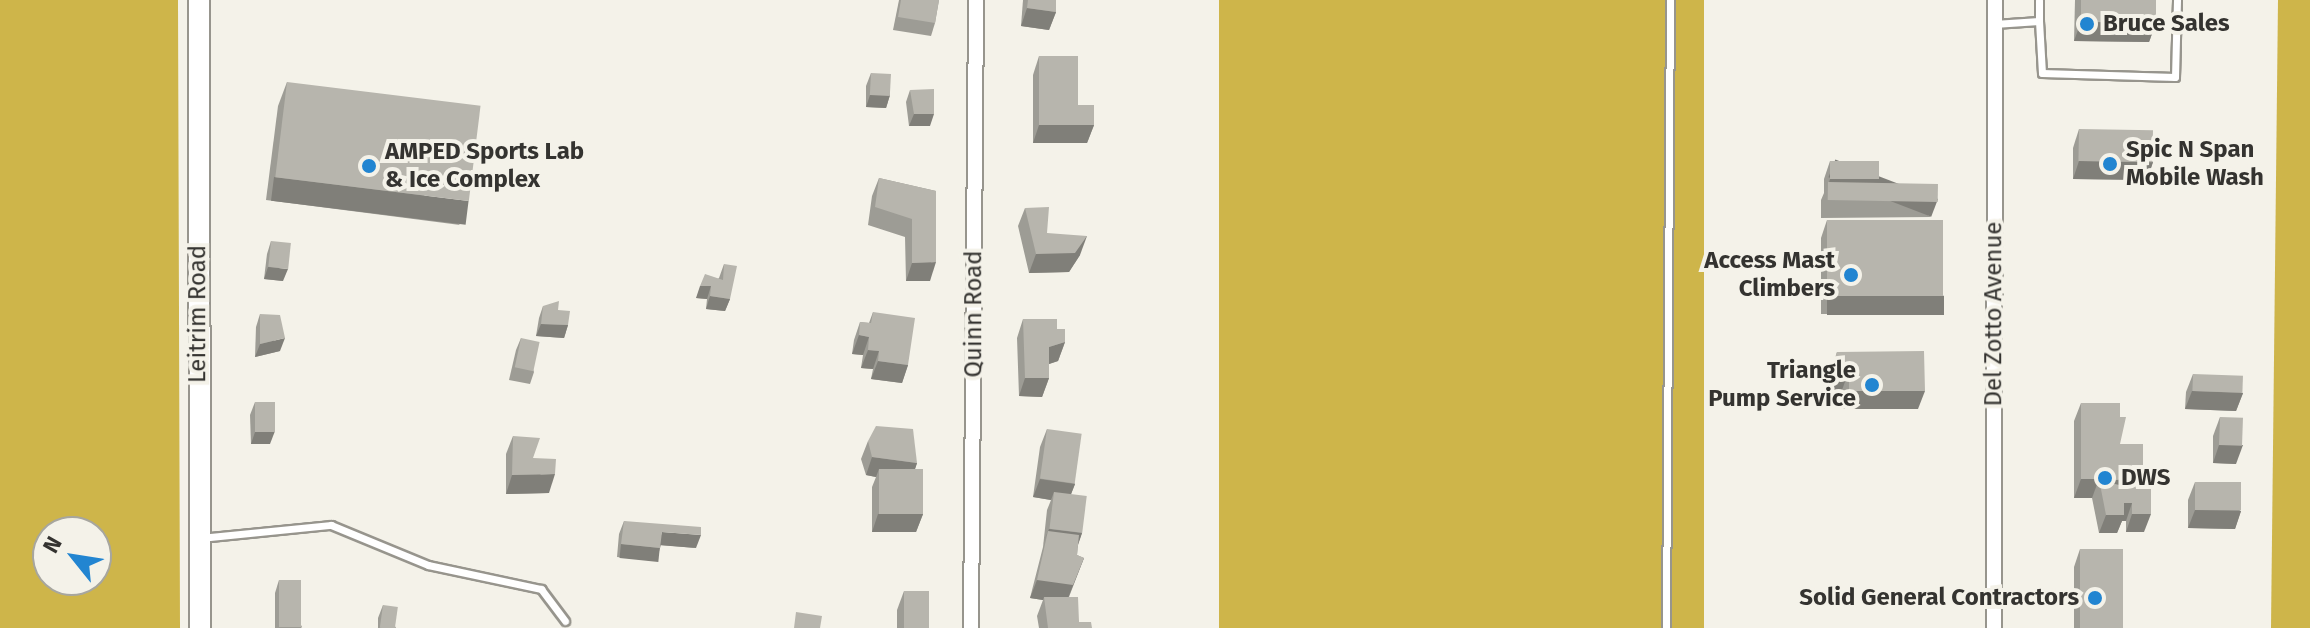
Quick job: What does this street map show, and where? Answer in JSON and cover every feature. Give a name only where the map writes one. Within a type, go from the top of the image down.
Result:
[{"type":"main road","name":"Leitrim Road","points":[[199,0],[200,628]]},
{"type":"street","name":"Quinn Road","points":[[971,628],[976,0]]},
{"type":"street","name":"Del Zotto Avenue","points":[[1994,628],[1995,0]]},
{"type":"lane","points":[[1666,628],[1670,0]]},
{"type":"lane","points":[[2039,0],[2042,73],[2175,77],[2177,0]]},
{"type":"lane","points":[[1994,24],[2039,21]]},
{"type":"lane","points":[[198,539],[331,525],[428,565],[541,589],[565,621]]},
{"type":"shaded area","points":[[0,0],[178,0],[180,628],[0,628]]},
{"type":"shaded area","points":[[1219,0],[1704,0],[1704,628],[1219,628]]},
{"type":"shaded area","points":[[2278,0],[2310,0],[2310,628],[2271,628]]},
{"type":"building","points":[[901,0],[939,0],[935,23],[898,17]]},
{"type":"building","points":[[1028,0],[1056,0],[1056,12],[1027,8]]},
{"type":"building","points":[[2081,0],[2156,0],[2156,22],[2081,22]]},
{"type":"building","points":[[1039,56],[1078,56],[1078,105],[1094,105],[1094,125],[1039,125]]},
{"type":"building","points":[[871,73],[891,74],[890,96],[870,95]]},
{"type":"building","name":"AMPED Sports Lab & Ice Complex","points":[[287,82],[481,106],[469,201],[275,177]]},
{"type":"building","points":[[934,89],[934,114],[914,114],[910,90]]},
{"type":"building","points":[[2079,129],[2153,130],[2152,162],[2078,161]]},
{"type":"building","points":[[1830,161],[1879,161],[1879,179],[1830,179]]},
{"type":"building","points":[[879,178],[936,191],[936,262],[912,263],[912,219],[875,207]]},
{"type":"building","points":[[1828,182],[1938,184],[1938,202],[1828,200]]},
{"type":"building","points":[[1049,207],[1047,233],[1087,236],[1075,253],[1036,254],[1025,208]]},
{"type":"building","points":[[1827,220],[1943,220],[1943,296],[1827,296]]},
{"type":"building","points":[[271,241],[291,243],[288,269],[268,267]]},
{"type":"building","points":[[724,264],[737,266],[730,299],[710,296],[711,286],[700,286],[705,274],[723,280]]},
{"type":"building","points":[[559,301],[558,310],[570,311],[568,325],[541,324],[543,306]]},
{"type":"building","points":[[873,312],[915,318],[908,365],[878,361],[879,351],[868,350],[869,337],[859,335],[860,322],[871,323]]},
{"type":"building","points":[[260,314],[280,315],[285,338],[260,344]]},
{"type":"building","points":[[1023,319],[1057,319],[1057,329],[1065,329],[1065,342],[1049,347],[1049,378],[1025,378]]},
{"type":"building","points":[[521,338],[540,342],[533,371],[515,367]]},
{"type":"building","points":[[1924,351],[1925,391],[1849,391],[1849,371],[1831,371],[1837,352]]},
{"type":"building","points":[[2193,374],[2243,376],[2242,393],[2192,391]]},
{"type":"building","points":[[255,402],[275,402],[275,432],[255,432]]},
{"type":"building","name":"DWS","points":[[2081,403],[2120,403],[2120,417],[2126,417],[2120,444],[2143,444],[2143,475],[2106,482],[2133,488],[2133,481],[2151,481],[2151,514],[2132,514],[2132,503],[2124,503],[2124,515],[2106,515],[2099,479],[2081,479]]},
{"type":"building","points":[[2220,417],[2243,418],[2242,446],[2219,445]]},
{"type":"building","points":[[876,426],[913,429],[917,463],[872,457],[868,441]]},
{"type":"building","points":[[1047,429],[1082,434],[1075,483],[1040,479]]},
{"type":"building","points":[[513,436],[540,438],[533,458],[556,459],[555,474],[512,475]]},
{"type":"building","points":[[879,469],[923,469],[923,514],[879,514]]},
{"type":"building","points":[[2195,482],[2241,482],[2241,510],[2195,510]]},
{"type":"building","points":[[1054,492],[1087,496],[1082,533],[1049,529]]},
{"type":"building","points":[[624,521],[701,527],[701,535],[662,532],[660,548],[621,544]]},
{"type":"building","points":[[1048,531],[1079,535],[1077,555],[1084,558],[1073,585],[1037,580]]},
{"type":"building","name":"Solid General Contractors","points":[[2080,549],[2123,549],[2123,628],[2080,628]]},
{"type":"building","points":[[279,580],[301,580],[301,627],[279,627]]},
{"type":"building","points":[[904,591],[929,591],[929,628],[904,628]]},
{"type":"building","points":[[1044,597],[1078,597],[1079,622],[1091,622],[1092,628],[1048,628]]},
{"type":"building","points":[[383,605],[398,607],[395,628],[380,628]]},
{"type":"building","points":[[796,612],[822,616],[820,628],[794,628]]},
{"type":"place","name":"Bruce Sales","points":[[2087,24]]},
{"type":"place","name":"Spic N Span Mobile Wash","points":[[2110,164]]},
{"type":"place","name":"AMPED Sports Lab & Ice Complex","points":[[369,166]]},
{"type":"place","name":"Access Mast Climbers","points":[[1851,275]]},
{"type":"place","name":"Triangle Pump Service","points":[[1872,385]]},
{"type":"place","name":"DWS","points":[[2105,478]]},
{"type":"place","name":"Solid General Contractors","points":[[2095,598]]}]
